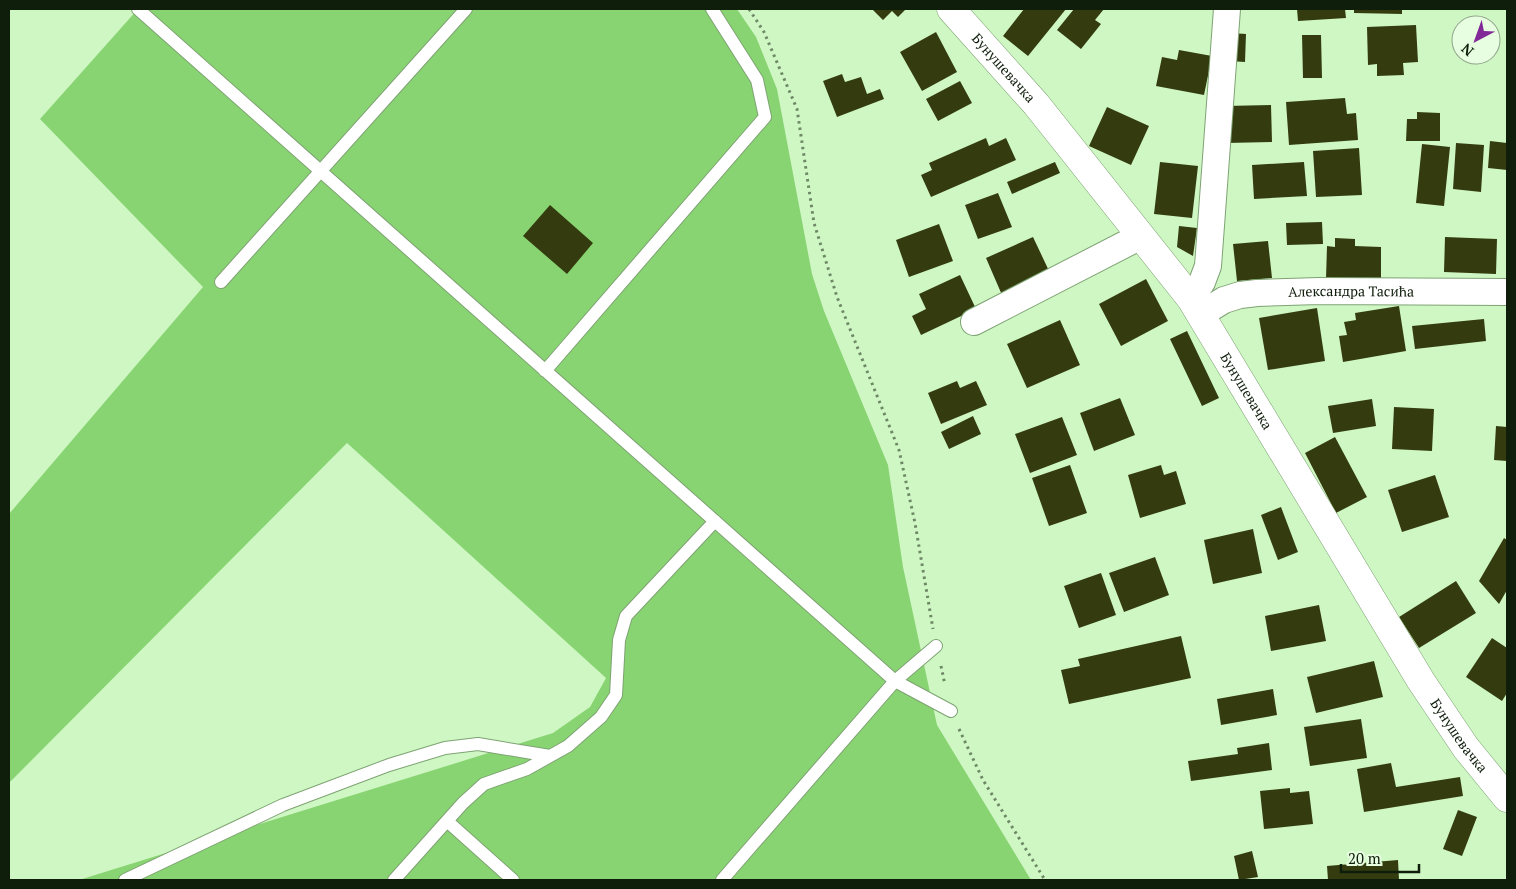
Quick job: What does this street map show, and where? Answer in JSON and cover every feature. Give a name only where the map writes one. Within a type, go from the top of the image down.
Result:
[{"type":"street","name":"Бунушевачка","points":[[951,9],[1036,104],[1196,306],[1421,681],[1466,748],[1507,798]]},
{"type":"street","points":[[1196,306],[1208,266],[1227,9]]},
{"type":"street","points":[[974,322],[1141,236]]},
{"type":"street","name":"Александра Тасића","points":[[1196,306],[1240,295],[1257,293],[1319,291],[1507,292]]},
{"type":"lane","points":[[138,9],[895,682],[952,711]]},
{"type":"lane","points":[[221,282],[466,9]]},
{"type":"lane","points":[[545,371],[765,117],[757,80],[712,9]]},
{"type":"lane","points":[[394,880],[447,821],[484,784],[527,769],[568,746],[602,717],[616,695],[619,640],[626,616],[715,521]]},
{"type":"lane","points":[[722,880],[895,682],[936,646]]},
{"type":"lane","points":[[125,880],[283,806],[389,765],[444,748],[478,744],[550,756]]},
{"type":"lane","points":[[447,821],[513,880]]},
{"type":"path","points":[[749,9],[764,32],[797,109],[814,223],[837,297],[899,450],[915,523],[936,646],[952,711],[983,780],[1045,880]]},
{"type":"green space","points":[[138,9],[737,9],[756,37],[777,89],[812,274],[824,311],[888,465],[903,567],[937,725],[1031,880],[79,880],[553,733],[590,707],[606,678],[347,443],[9,783],[9,514],[203,287],[40,119]]},
{"type":"building","points":[[872,9],[906,9],[898,17],[892,11],[883,20]]},
{"type":"building","points":[[1024,9],[1066,9],[1028,56],[1003,36]]},
{"type":"building","points":[[1074,9],[1104,9],[1095,20],[1101,24],[1081,49],[1057,30]]},
{"type":"building","points":[[1297,9],[1345,9],[1346,18],[1298,21]]},
{"type":"building","points":[[1354,9],[1402,9],[1402,14],[1354,13]]},
{"type":"building","points":[[1416,25],[1418,62],[1403,63],[1404,75],[1377,76],[1377,64],[1368,65],[1367,27]]},
{"type":"building","points":[[936,32],[957,72],[922,91],[900,52]]},
{"type":"building","points":[[1231,33],[1246,34],[1245,62],[1229,61]]},
{"type":"building","points":[[1302,35],[1321,35],[1322,78],[1303,78]]},
{"type":"building","points":[[1179,50],[1212,56],[1204,95],[1156,86],[1162,57],[1177,60]]},
{"type":"building","points":[[842,74],[845,82],[861,77],[867,94],[880,89],[884,99],[837,117],[823,81]]},
{"type":"building","points":[[960,81],[972,103],[938,121],[926,99]]},
{"type":"building","points":[[1345,98],[1347,114],[1356,113],[1358,140],[1289,145],[1286,102]]},
{"type":"building","points":[[1271,105],[1272,142],[1226,143],[1225,106]]},
{"type":"building","points":[[1107,107],[1149,126],[1131,165],[1089,146]]},
{"type":"building","points":[[1417,112],[1440,113],[1440,141],[1406,141],[1407,119],[1417,119]]},
{"type":"building","points":[[986,138],[989,146],[1006,138],[1016,160],[931,197],[921,175],[932,170],[929,163]]},
{"type":"building","points":[[1490,141],[1507,143],[1507,170],[1488,168]]},
{"type":"building","points":[[1456,143],[1484,145],[1481,192],[1453,189]]},
{"type":"building","points":[[1422,144],[1450,147],[1444,206],[1416,203]]},
{"type":"building","points":[[1359,148],[1362,195],[1316,197],[1313,151]]},
{"type":"building","points":[[1055,162],[1060,173],[1012,194],[1007,182]]},
{"type":"building","points":[[1160,162],[1198,166],[1192,218],[1154,214]]},
{"type":"building","points":[[1304,162],[1307,196],[1254,199],[1252,165]]},
{"type":"building","points":[[998,193],[1012,227],[978,239],[965,205]]},
{"type":"building","points":[[550,205],[593,243],[567,274],[523,236]]},
{"type":"building","points":[[1322,222],[1323,244],[1287,245],[1286,223]]},
{"type":"building","points":[[939,224],[953,261],[909,277],[896,240]]},
{"type":"building","points":[[1179,226],[1197,228],[1193,256],[1177,247]]},
{"type":"building","points":[[1033,237],[1050,273],[1002,295],[986,258]]},
{"type":"building","points":[[1445,237],[1497,239],[1496,274],[1444,272]]},
{"type":"building","points":[[1335,238],[1355,239],[1355,246],[1381,247],[1381,281],[1326,279],[1327,246],[1335,247]]},
{"type":"building","points":[[1268,241],[1272,278],[1237,281],[1233,244]]},
{"type":"building","points":[[960,275],[976,309],[921,335],[912,316],[926,309],[919,294]]},
{"type":"building","points":[[1146,279],[1168,321],[1121,346],[1099,304]]},
{"type":"building","points":[[1399,306],[1406,351],[1343,362],[1339,336],[1347,335],[1344,322],[1356,320],[1355,313]]},
{"type":"building","points":[[1317,308],[1325,361],[1268,370],[1259,318]]},
{"type":"building","points":[[1484,319],[1486,341],[1415,349],[1412,326]]},
{"type":"building","points":[[1060,320],[1080,365],[1027,388],[1007,344]]},
{"type":"building","points":[[1187,331],[1219,398],[1202,406],[1170,339]]},
{"type":"building","points":[[957,381],[960,388],[976,381],[987,405],[941,424],[928,393]]},
{"type":"building","points":[[1120,398],[1135,435],[1094,451],[1080,413]]},
{"type":"building","points":[[1372,399],[1376,426],[1333,433],[1328,406]]},
{"type":"building","points":[[1394,407],[1434,409],[1432,451],[1392,449]]},
{"type":"building","points":[[973,416],[981,434],[949,449],[941,432]]},
{"type":"building","points":[[1062,417],[1077,455],[1030,473],[1015,434]]},
{"type":"building","points":[[1496,426],[1507,427],[1507,461],[1494,460]]},
{"type":"building","points":[[1335,437],[1367,497],[1336,513],[1305,453]]},
{"type":"building","points":[[1070,465],[1087,513],[1049,526],[1032,478]]},
{"type":"building","points":[[1161,465],[1164,475],[1176,471],[1186,504],[1140,518],[1128,475]]},
{"type":"building","points":[[1435,475],[1449,517],[1402,532],[1388,490]]},
{"type":"building","points":[[1281,507],[1298,552],[1278,560],[1261,515]]},
{"type":"building","points":[[1253,529],[1262,573],[1213,584],[1204,540]]},
{"type":"building","points":[[1504,538],[1507,540],[1507,590],[1499,604],[1479,581]]},
{"type":"building","points":[[1155,557],[1169,595],[1124,612],[1109,573]]},
{"type":"building","points":[[1101,573],[1116,615],[1079,628],[1064,586]]},
{"type":"building","points":[[1456,581],[1476,613],[1419,648],[1399,617]]},
{"type":"building","points":[[1319,605],[1326,641],[1271,651],[1265,616]]},
{"type":"building","points":[[1181,636],[1191,678],[1069,704],[1061,670],[1080,666],[1078,659]]},
{"type":"building","points":[[1492,638],[1507,648],[1507,693],[1502,701],[1466,677]]},
{"type":"building","points":[[1374,661],[1383,697],[1316,713],[1307,677]]},
{"type":"building","points":[[1273,689],[1277,715],[1221,725],[1217,699]]},
{"type":"building","points":[[1361,719],[1367,758],[1310,766],[1304,727]]},
{"type":"building","points":[[1269,743],[1272,770],[1191,781],[1188,761],[1238,754],[1237,748]]},
{"type":"building","points":[[1391,763],[1396,787],[1460,777],[1463,796],[1364,812],[1357,769]]},
{"type":"building","points":[[1290,788],[1290,793],[1309,791],[1313,824],[1264,829],[1260,791]]},
{"type":"building","points":[[1458,810],[1477,817],[1462,856],[1443,849]]},
{"type":"building","points":[[1252,851],[1258,877],[1239,880],[1234,856]]},
{"type":"building","points":[[1398,860],[1399,880],[1328,880],[1327,866]]}]
